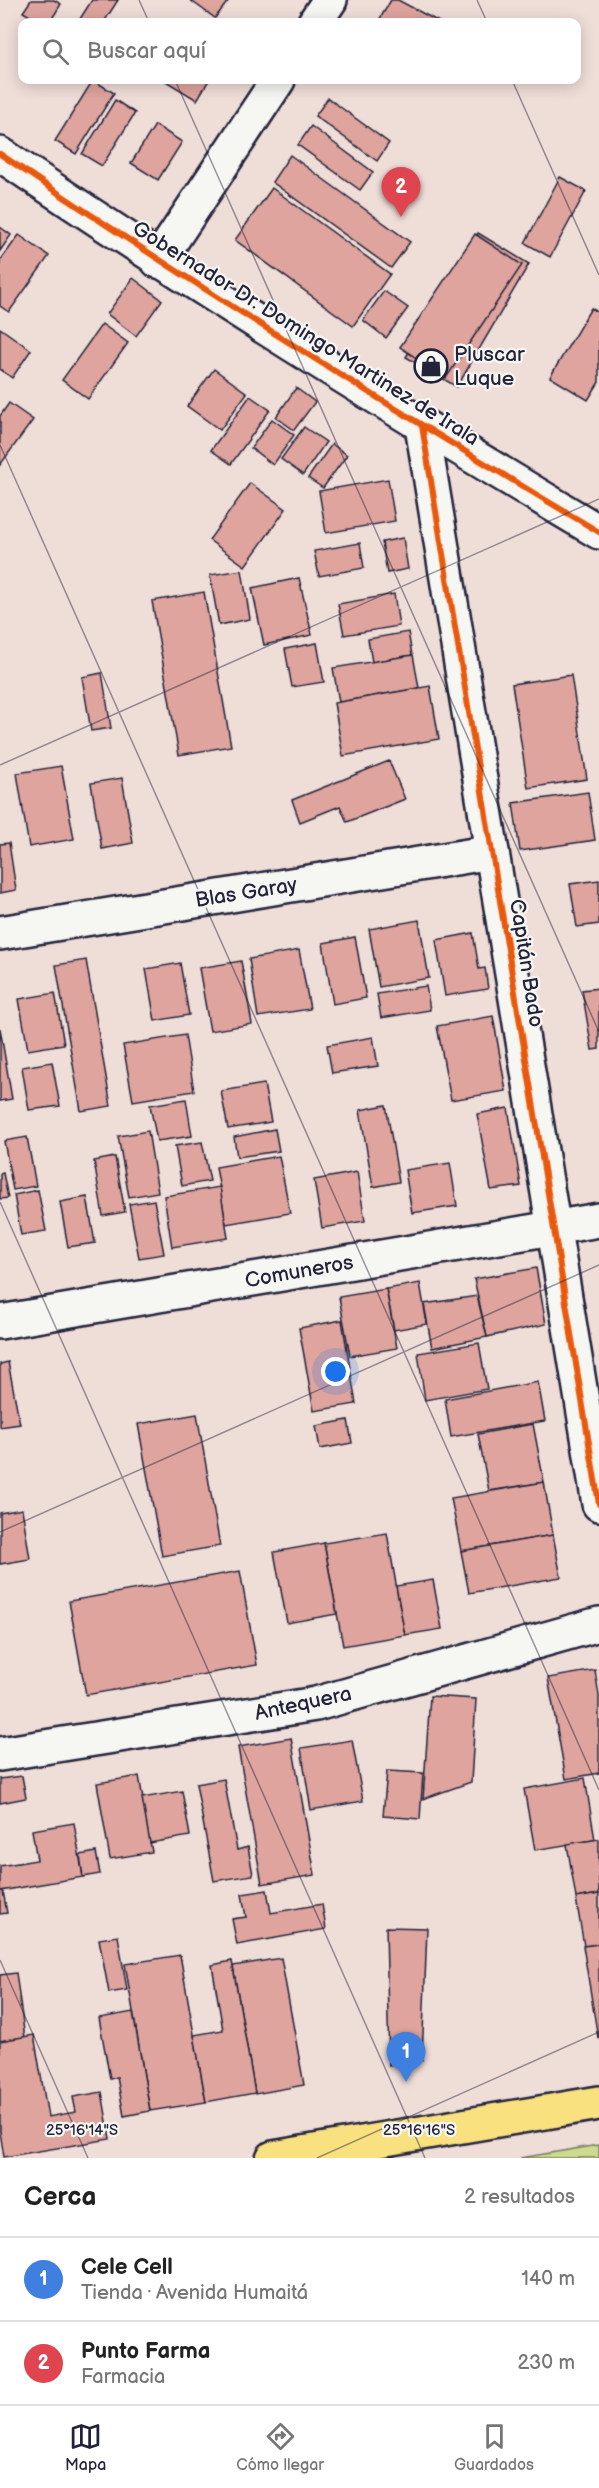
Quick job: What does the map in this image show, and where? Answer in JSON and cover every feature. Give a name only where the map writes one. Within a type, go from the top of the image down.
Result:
[{"type":"main road","points":[[273,2158],[599,2103]]},
{"type":"street","points":[[318,18],[330,0]]},
{"type":"street","points":[[158,261],[275,84]]},
{"type":"street","name":"Gobernador Dr. Domingo Martinez de Irala","points":[[0,154],[158,261],[422,426],[599,532]]},
{"type":"street","name":"Capitán Bado","points":[[422,426],[599,1504]]},
{"type":"street","name":"Blas Garay","points":[[0,933],[492,852]]},
{"type":"street","name":"Comuneros","points":[[0,1322],[599,1221]]},
{"type":"street","name":"Antequera","points":[[0,1754],[316,1704],[599,1624]]},
{"type":"green space","points":[[599,2145],[599,2158],[520,2158]]},
{"type":"building","points":[[31,0],[54,0],[61,4],[52,18],[33,18],[23,12]]},
{"type":"building","points":[[92,0],[118,0],[107,18],[81,18]]},
{"type":"building","points":[[190,0],[229,0],[215,18]]},
{"type":"building","points":[[391,0],[398,0],[432,18],[380,18]]},
{"type":"building","points":[[91,84],[99,84],[114,93],[76,154],[55,141]]},
{"type":"building","points":[[171,84],[207,84],[197,100]]},
{"type":"building","points":[[328,98],[389,143],[377,161],[315,116]]},
{"type":"building","points":[[115,100],[135,113],[102,166],[82,154]]},
{"type":"building","points":[[155,125],[182,142],[158,180],[131,163]]},
{"type":"building","points":[[311,126],[373,172],[360,190],[298,145]]},
{"type":"building","points":[[290,155],[410,242],[391,268],[272,182]]},
{"type":"building","points":[[560,177],[586,191],[550,257],[525,243]]},
{"type":"building","points":[[272,188],[390,274],[353,326],[235,240]]},
{"type":"building","points":[[0,227],[11,235],[0,251]]},
{"type":"building","points":[[478,233],[529,264],[457,387],[406,357]]},
{"type":"building","points":[[475,234],[522,265],[446,378],[400,347]]},
{"type":"building","points":[[19,235],[49,256],[9,312],[0,306],[0,261]]},
{"type":"building","points":[[133,278],[162,300],[136,336],[107,314]]},
{"type":"building","points":[[384,291],[408,308],[386,338],[363,320]]},
{"type":"building","points":[[591,308],[599,313],[599,382],[588,400],[550,377]]},
{"type":"building","points":[[102,324],[128,343],[88,399],[62,380]]},
{"type":"building","points":[[0,328],[31,350],[12,378],[0,369]]},
{"type":"building","points":[[214,369],[247,393],[220,430],[187,406]]},
{"type":"building","points":[[296,388],[315,402],[294,430],[276,417]]},
{"type":"building","points":[[250,396],[270,410],[231,464],[211,450]]},
{"type":"building","points":[[9,403],[33,420],[0,465],[0,416]]},
{"type":"building","points":[[272,419],[294,435],[273,465],[251,448]]},
{"type":"building","points":[[304,427],[326,442],[303,475],[281,459]]},
{"type":"building","points":[[332,444],[347,455],[323,488],[308,478]]},
{"type":"building","points":[[388,479],[395,521],[326,533],[319,491]]},
{"type":"building","points":[[250,483],[286,509],[245,566],[209,540]]},
{"type":"building","points":[[403,538],[408,569],[387,573],[382,542]]},
{"type":"building","points":[[360,543],[364,568],[319,576],[314,551]]},
{"type":"building","points":[[242,570],[250,619],[219,625],[210,575]]},
{"type":"building","points":[[299,578],[312,635],[264,645],[252,588]]},
{"type":"building","points":[[204,592],[231,746],[179,755],[152,601]]},
{"type":"building","points":[[394,594],[399,626],[344,635],[338,604]]},
{"type":"building","points":[[408,632],[412,655],[372,662],[368,639]]},
{"type":"building","points":[[317,643],[324,682],[292,687],[285,649]]},
{"type":"building","points":[[413,655],[419,688],[339,702],[333,668]]},
{"type":"building","points":[[102,673],[111,728],[91,731],[82,677]]},
{"type":"building","points":[[571,675],[587,779],[528,788],[512,684]]},
{"type":"building","points":[[430,686],[439,739],[343,756],[334,703]]},
{"type":"building","points":[[389,761],[405,799],[347,822],[340,806],[300,822],[292,800]]},
{"type":"building","points":[[61,766],[74,839],[29,847],[17,773]]},
{"type":"building","points":[[122,778],[133,843],[102,849],[91,783]]},
{"type":"building","points":[[588,792],[595,840],[520,851],[513,803]]},
{"type":"building","points":[[9,843],[16,890],[0,893],[0,844]]},
{"type":"building","points":[[599,880],[599,924],[577,927],[570,884]]},
{"type":"building","points":[[419,920],[429,978],[379,987],[369,929]]},
{"type":"building","points":[[473,933],[479,969],[485,968],[488,989],[445,996],[436,940]]},
{"type":"building","points":[[355,937],[366,998],[333,1004],[323,943]]},
{"type":"building","points":[[299,950],[310,1009],[258,1017],[249,959]]},
{"type":"building","points":[[86,960],[111,1106],[81,1111],[56,965]]},
{"type":"building","points":[[241,961],[252,1024],[210,1031],[199,968]]},
{"type":"building","points":[[180,963],[189,1015],[155,1021],[146,969]]},
{"type":"building","points":[[426,986],[430,1010],[381,1018],[377,994]]},
{"type":"building","points":[[599,988],[599,1049],[592,1050],[582,990]]},
{"type":"building","points":[[55,993],[64,1044],[28,1050],[19,999]]},
{"type":"building","points":[[493,1016],[506,1091],[451,1100],[437,1026]]},
{"type":"building","points":[[0,1028],[12,1099],[0,1101]]},
{"type":"building","points":[[185,1035],[194,1091],[133,1101],[123,1045]]},
{"type":"building","points":[[373,1037],[378,1066],[332,1073],[327,1045]]},
{"type":"building","points":[[52,1062],[60,1106],[29,1110],[22,1067]]},
{"type":"building","points":[[264,1084],[271,1122],[228,1129],[221,1091]]},
{"type":"building","points":[[186,1099],[192,1136],[157,1141],[150,1105]]},
{"type":"building","points":[[386,1105],[399,1182],[373,1187],[360,1110]]},
{"type":"building","points":[[508,1108],[521,1186],[491,1190],[477,1114]]},
{"type":"building","points":[[275,1129],[279,1151],[237,1157],[234,1137]]},
{"type":"building","points":[[148,1131],[158,1192],[129,1197],[118,1136]]},
{"type":"building","points":[[27,1137],[36,1186],[13,1190],[4,1141]]},
{"type":"building","points":[[202,1142],[210,1181],[182,1186],[175,1146]]},
{"type":"building","points":[[279,1156],[290,1213],[226,1224],[216,1167]]},
{"type":"building","points":[[115,1157],[125,1212],[103,1216],[94,1161]]},
{"type":"building","points":[[450,1163],[457,1206],[412,1213],[405,1170]]},
{"type":"building","points":[[357,1172],[365,1221],[322,1228],[314,1180]]},
{"type":"building","points":[[3,1173],[8,1198],[0,1199],[0,1174]]},
{"type":"building","points":[[220,1187],[228,1238],[172,1247],[164,1196]]},
{"type":"building","points":[[38,1190],[46,1231],[21,1235],[14,1195]]},
{"type":"building","points":[[87,1197],[95,1243],[68,1247],[60,1202]]},
{"type":"building","points":[[154,1200],[164,1254],[139,1258],[129,1204]]},
{"type":"building","points":[[536,1268],[546,1324],[487,1337],[474,1279]]},
{"type":"building","points":[[420,1283],[427,1324],[394,1330],[386,1289]]},
{"type":"building","points":[[386,1289],[397,1348],[350,1356],[339,1297]]},
{"type":"building","points":[[477,1296],[487,1337],[432,1348],[424,1304]]},
{"type":"building","points":[[342,1320],[356,1404],[314,1411],[299,1328]]},
{"type":"building","points":[[479,1343],[487,1389],[425,1400],[418,1353]]},
{"type":"building","points":[[8,1362],[20,1424],[0,1427],[0,1364]]},
{"type":"building","points":[[538,1382],[545,1421],[451,1437],[445,1399]]},
{"type":"building","points":[[197,1414],[220,1546],[162,1556],[138,1424]]},
{"type":"building","points":[[348,1420],[352,1443],[320,1449],[316,1426]]},
{"type":"building","points":[[533,1424],[544,1482],[489,1491],[478,1434]]},
{"type":"building","points":[[544,1482],[553,1535],[461,1551],[451,1498]]},
{"type":"building","points":[[22,1509],[30,1559],[0,1564],[0,1513]]},
{"type":"building","points":[[387,1533],[405,1635],[343,1646],[324,1543]]},
{"type":"building","points":[[553,1535],[561,1577],[469,1593],[461,1551]]},
{"type":"building","points":[[324,1543],[337,1614],[287,1623],[274,1552]]},
{"type":"building","points":[[240,1571],[257,1665],[86,1695],[69,1601]]},
{"type":"building","points":[[433,1580],[442,1629],[405,1635],[396,1586]]},
{"type":"building","points":[[595,1670],[599,1696],[599,1773],[566,1779],[548,1678]]},
{"type":"building","points":[[430,1696],[476,1699],[471,1782],[423,1799]]},
{"type":"building","points":[[291,1738],[315,1875],[262,1884],[238,1747]]},
{"type":"building","points":[[352,1740],[363,1801],[311,1810],[301,1748]]},
{"type":"building","points":[[387,1771],[423,1773],[420,1819],[383,1816]]},
{"type":"building","points":[[22,1776],[26,1798],[0,1803],[0,1779]]},
{"type":"building","points":[[139,1776],[152,1852],[110,1859],[97,1783]]},
{"type":"building","points":[[585,1778],[595,1840],[535,1850],[524,1789]]},
{"type":"building","points":[[224,1779],[237,1850],[248,1847],[253,1875],[214,1881],[196,1784]]},
{"type":"building","points":[[182,1791],[190,1836],[150,1843],[142,1798]]},
{"type":"building","points":[[74,1823],[83,1877],[0,1891],[0,1866],[37,1860],[32,1830]]},
{"type":"building","points":[[599,1839],[599,1894],[576,1898],[567,1844]]},
{"type":"building","points":[[96,1852],[100,1874],[83,1877],[80,1855]]},
{"type":"building","points":[[267,1890],[271,1913],[322,1904],[326,1929],[237,1945],[232,1919],[246,1917],[242,1894]]},
{"type":"building","points":[[0,1891],[3,1891],[7,1913],[0,1914]]},
{"type":"building","points":[[599,1894],[599,1944],[584,1946],[576,1898]]},
{"type":"building","points":[[386,1927],[427,1928],[422,2060],[389,2066]]},
{"type":"building","points":[[118,1936],[127,1990],[109,1993],[99,1939]]},
{"type":"building","points":[[599,1944],[599,2037],[598,2038],[583,1946]]},
{"type":"building","points":[[180,1955],[206,2102],[150,2111],[125,1964]]},
{"type":"building","points":[[281,1958],[304,2085],[255,2094],[233,1966]]},
{"type":"building","points":[[232,1961],[255,2093],[206,2102],[194,2035],[223,2030],[212,1965]]},
{"type":"building","points":[[16,1973],[25,2038],[0,2041],[0,1975]]},
{"type":"building","points":[[133,2012],[150,2111],[124,2116],[117,2077],[110,2079],[99,2018]]},
{"type":"building","points":[[34,2035],[48,2117],[76,2112],[73,2097],[102,2092],[110,2139],[4,2157],[0,2132],[0,2041]]},
{"type":"cycle path","points":[[0,154],[297,348],[599,532]]},
{"type":"cycle path","points":[[422,426],[599,1504]]},
{"type":"place","name":"Punto Farma","points":[[401,217]]},
{"type":"place","name":"Pluscar Luque","points":[[431,366]]},
{"type":"place","name":"Cele Cell","points":[[406,2082]]}]
